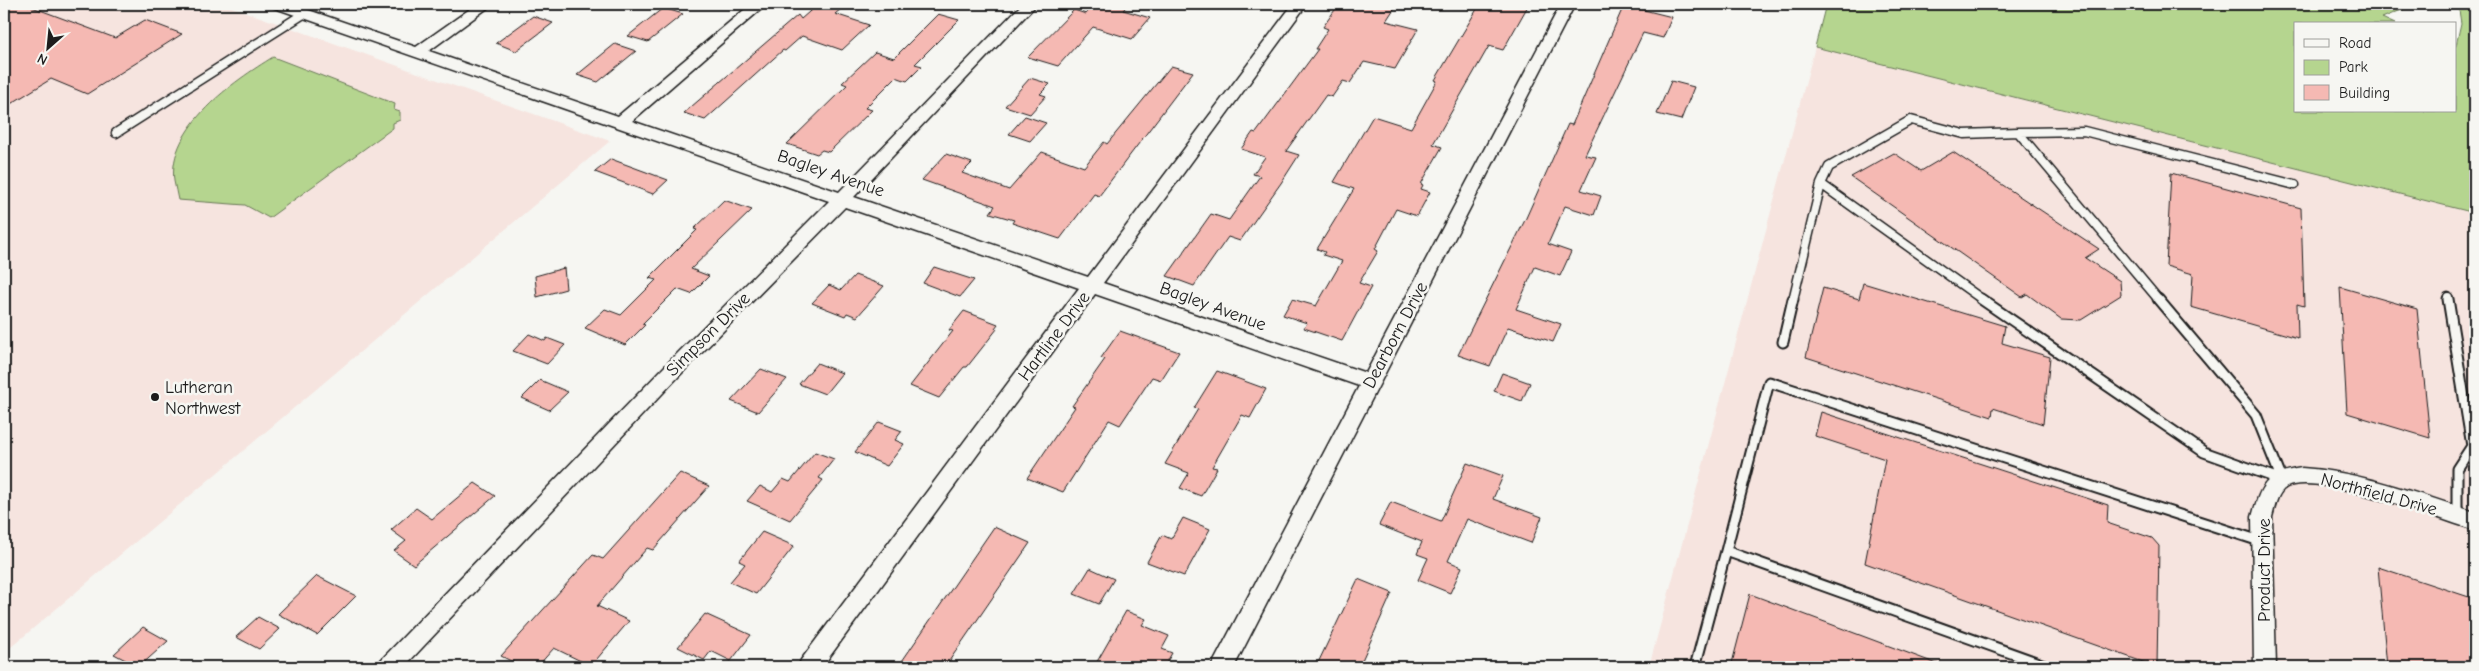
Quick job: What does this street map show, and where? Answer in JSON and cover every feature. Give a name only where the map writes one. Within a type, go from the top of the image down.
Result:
[{"type":"street","name":"Bagley Avenue","points":[[277,4],[1092,284],[1370,382]]},
{"type":"street","points":[[417,53],[486,4]]},
{"type":"street","points":[[620,123],[760,4]]},
{"type":"street","name":"Simpson Drive","points":[[388,667],[672,371],[843,198],[1030,4]]},
{"type":"street","name":"Hartline Drive","points":[[809,667],[1300,4]]},
{"type":"street","name":"Dearborn Drive","points":[[1222,667],[1568,4]]},
{"type":"street","name":"Northfield Drive","points":[[2282,480],[2307,475],[2335,479],[2466,518]]},
{"type":"street","name":"Product Drive","points":[[2265,667],[2262,517],[2268,494],[2282,480]]},
{"type":"lane","points":[[116,133],[305,13]]},
{"type":"lane","points":[[1783,342],[1822,184],[1829,167],[1911,120],[1964,134],[2084,132],[2295,185]]},
{"type":"lane","points":[[2018,132],[2256,415],[2282,480]]},
{"type":"lane","points":[[1822,184],[1990,305],[2204,452],[2282,480]]},
{"type":"lane","points":[[2448,297],[2472,446],[2458,469],[2466,518]]},
{"type":"lane","points":[[1695,667],[1769,382],[2263,542]]},
{"type":"lane","points":[[1726,551],[2050,667]]},
{"type":"shaded area","name":"Lutheran Northwest","points":[[4,4],[223,4],[610,141],[4,653]]},
{"type":"shaded area","points":[[1815,47],[2475,213],[2475,667],[1649,667]]},
{"type":"green space","points":[[1826,4],[2416,4],[2382,18],[2391,22],[2294,22],[2294,112],[2456,112],[2456,46],[2461,23],[2458,4],[2475,4],[2475,213],[1815,47]]},
{"type":"green space","points":[[273,57],[395,104],[394,110],[400,112],[400,120],[393,123],[393,128],[269,218],[245,205],[178,200],[174,181],[175,161],[181,142],[192,124],[223,93]]},
{"type":"building","points":[[4,4],[24,4],[115,38],[145,20],[182,34],[87,94],[51,79],[4,108]]},
{"type":"building","points":[[818,4],[847,4],[835,14],[869,25],[842,50],[802,36],[785,51],[783,50],[705,120],[684,113],[798,15],[801,19]]},
{"type":"building","points":[[1095,4],[1129,4],[1123,10],[1150,18],[1132,39],[1093,27],[1058,66],[1028,57],[1074,10],[1086,14]]},
{"type":"building","points":[[1339,4],[1397,4],[1386,21],[1418,29],[1395,69],[1364,62],[1350,83],[1343,81],[1332,97],[1326,95],[1286,151],[1299,155],[1240,241],[1228,237],[1194,286],[1167,276],[1211,214],[1229,220],[1260,176],[1253,174],[1265,157],[1241,149],[1253,132],[1256,133],[1318,49],[1315,49],[1328,29],[1323,27]]},
{"type":"building","points":[[1480,4],[1529,4],[1503,50],[1489,46],[1433,144],[1442,147],[1421,184],[1423,185],[1421,189],[1430,192],[1417,216],[1396,209],[1375,249],[1378,251],[1359,283],[1371,287],[1342,341],[1304,328],[1307,323],[1283,315],[1292,299],[1316,306],[1342,261],[1323,255],[1325,252],[1317,249],[1354,189],[1334,182],[1373,116],[1411,128],[1437,81],[1435,80]]},
{"type":"building","points":[[1624,5],[1672,17],[1663,38],[1643,33],[1585,155],[1596,157],[1581,190],[1601,196],[1594,215],[1565,206],[1548,244],[1571,252],[1560,276],[1535,267],[1516,309],[1561,324],[1553,342],[1508,327],[1490,366],[1458,355],[1526,218],[1568,124],[1572,125]]},
{"type":"building","points":[[663,8],[683,14],[648,42],[628,36]]},
{"type":"building","points":[[938,14],[959,20],[915,64],[922,66],[907,81],[896,77],[865,108],[872,110],[829,152],[822,150],[817,154],[787,144],[847,85],[842,83],[875,52],[894,58]]},
{"type":"building","points":[[533,16],[553,23],[516,51],[496,43]]},
{"type":"building","points":[[615,44],[636,51],[598,82],[577,75]]},
{"type":"building","points":[[1171,66],[1193,72],[1099,196],[1094,194],[1060,239],[1012,223],[1014,220],[990,213],[995,206],[922,180],[946,154],[972,163],[962,173],[1009,190],[1042,152],[1084,167],[1104,142],[1107,144]]},
{"type":"building","points":[[1030,78],[1050,84],[1040,94],[1046,96],[1030,114],[1005,106]]},
{"type":"building","points":[[1671,81],[1694,87],[1681,120],[1657,114]]},
{"type":"building","points":[[1025,116],[1046,123],[1030,141],[1009,134]]},
{"type":"building","points":[[1953,152],[2099,249],[2085,258],[2120,281],[2121,295],[2081,320],[2061,319],[2027,294],[2022,297],[1851,177],[1894,153],[1921,171]]},
{"type":"building","points":[[611,159],[668,180],[653,194],[595,172]]},
{"type":"building","points":[[2171,173],[2301,208],[2304,306],[2297,304],[2298,338],[2191,307],[2193,274],[2166,266]]},
{"type":"building","points":[[724,200],[752,210],[691,269],[709,276],[691,294],[677,289],[642,324],[645,325],[625,345],[585,328],[605,309],[621,315],[656,280],[649,278],[697,230],[694,229]]},
{"type":"building","points":[[934,267],[974,280],[960,297],[923,283]]},
{"type":"building","points":[[564,268],[566,289],[537,297],[535,276]]},
{"type":"building","points":[[855,275],[884,286],[857,317],[847,313],[845,316],[812,303],[829,285],[841,290]]},
{"type":"building","points":[[1863,283],[2005,326],[2002,343],[2050,357],[2043,424],[1993,408],[1992,417],[1806,357],[1823,288],[1859,299]]},
{"type":"building","points":[[2340,287],[2417,309],[2430,438],[2347,413]]},
{"type":"building","points":[[964,311],[998,324],[995,328],[997,329],[939,398],[910,386],[953,331],[949,330]]},
{"type":"building","points":[[1120,331],[1179,352],[1161,380],[1152,377],[1120,425],[1109,420],[1063,492],[1027,478],[1075,407],[1072,406],[1105,359],[1101,358]]},
{"type":"building","points":[[529,334],[545,341],[547,338],[565,345],[547,364],[513,351]]},
{"type":"building","points":[[817,363],[842,373],[825,394],[799,384]]},
{"type":"building","points":[[761,369],[787,379],[758,412],[731,401]]},
{"type":"building","points":[[1217,371],[1266,389],[1250,418],[1242,415],[1212,467],[1217,468],[1201,496],[1180,488],[1189,473],[1165,464],[1198,409],[1194,408]]},
{"type":"building","points":[[1502,373],[1530,383],[1522,401],[1494,391]]},
{"type":"building","points":[[540,380],[568,392],[549,410],[522,398]]},
{"type":"building","points":[[1821,412],[2108,505],[2107,523],[2152,538],[2159,546],[2157,667],[1865,563],[1885,459],[1815,436]]},
{"type":"building","points":[[879,422],[902,431],[895,440],[904,444],[887,466],[855,452]]},
{"type":"building","points":[[815,452],[834,459],[819,478],[823,480],[790,520],[747,501],[760,486],[772,492],[783,479],[790,482]]},
{"type":"building","points":[[1467,463],[1503,476],[1493,499],[1542,517],[1531,543],[1467,519],[1448,561],[1462,567],[1450,593],[1418,580],[1428,558],[1417,554],[1422,542],[1379,525],[1391,502],[1441,521]]},
{"type":"building","points":[[680,473],[709,486],[653,550],[647,548],[597,606],[629,621],[591,666],[554,648],[537,667],[523,667],[501,656],[593,555],[603,559]]},
{"type":"building","points":[[475,483],[495,496],[414,565],[394,551],[406,541],[391,530],[416,508],[432,519]]},
{"type":"building","points":[[1183,518],[1210,529],[1184,576],[1147,562],[1162,535],[1171,539]]},
{"type":"building","points":[[994,527],[1030,543],[945,667],[898,667]]},
{"type":"building","points":[[762,532],[794,546],[756,594],[730,582],[745,564],[739,561]]},
{"type":"building","points":[[2378,567],[2475,599],[2475,667],[2387,667]]},
{"type":"building","points":[[1090,568],[1114,579],[1099,604],[1074,594]]},
{"type":"building","points":[[317,576],[356,596],[317,635],[278,614]]},
{"type":"building","points":[[1358,579],[1392,593],[1359,667],[1316,667]]},
{"type":"building","points":[[1750,594],[1940,665],[1940,667],[1731,667]]},
{"type":"building","points":[[1126,611],[1146,619],[1142,625],[1169,636],[1162,649],[1172,653],[1164,667],[1094,667]]},
{"type":"building","points":[[705,614],[751,635],[731,661],[711,651],[704,660],[678,647]]},
{"type":"building","points":[[258,617],[280,629],[259,649],[236,637]]},
{"type":"building","points":[[143,627],[168,641],[139,667],[114,654]]},
{"type":"place","name":"Lutheran Northwest","points":[[155,397]]}]
